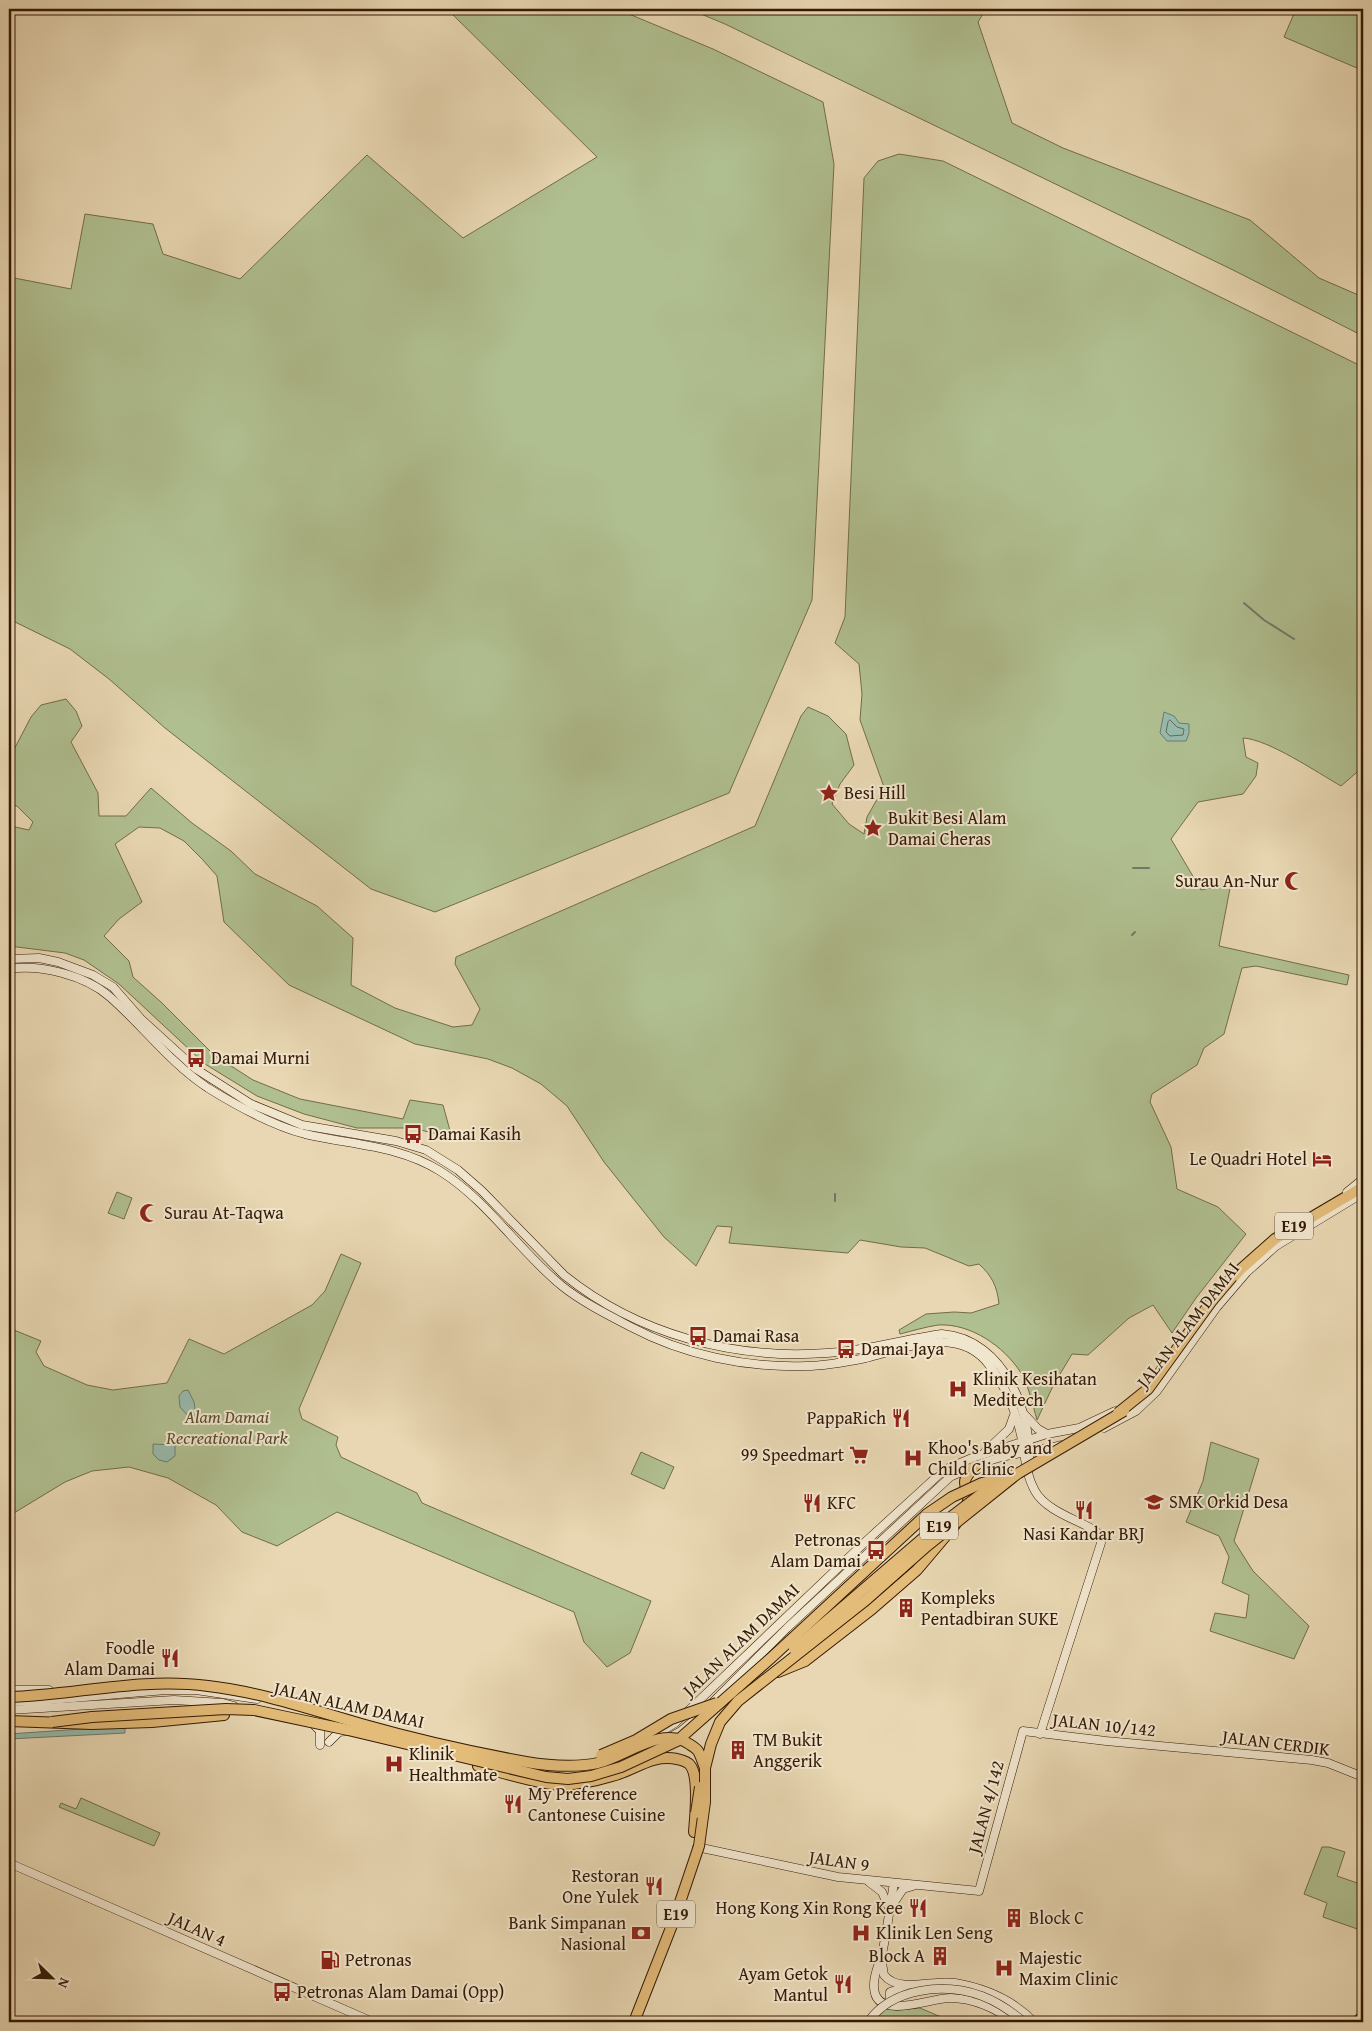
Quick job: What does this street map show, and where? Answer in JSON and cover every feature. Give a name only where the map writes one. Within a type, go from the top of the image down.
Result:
[{"type":"highway","name":"E19","points":[[633,2022],[674,1920],[699,1846],[705,1802],[705,1768],[711,1744],[720,1722],[738,1701],[866,1600],[927,1546],[1017,1474],[1130,1406],[1150,1390],[1212,1303],[1240,1270],[1275,1239],[1363,1186]]},
{"type":"highway","name":"E19","points":[[633,2022],[673,1920],[694,1847],[696,1813],[707,1745],[718,1720],[745,1689],[922,1539],[975,1498],[1014,1470],[1122,1410],[1148,1389],[1211,1302],[1238,1269],[1273,1238],[1363,1186]]},
{"type":"highway","points":[[772,1674],[805,1661],[840,1636],[917,1570],[949,1534],[966,1508],[969,1497],[964,1485],[964,1478],[975,1466]]},
{"type":"highway","points":[[52,1722],[92,1717],[226,1709],[254,1710],[348,1730],[546,1778],[568,1779],[592,1776],[621,1767],[677,1741],[771,1658],[927,1514],[952,1498],[982,1483],[1017,1474]]},
{"type":"highway","points":[[9,1697],[39,1696],[130,1684],[173,1683],[209,1686],[283,1701],[367,1726],[470,1752],[542,1764],[567,1766],[597,1763],[664,1737],[675,1737],[697,1749],[705,1768]]},
{"type":"highway","points":[[470,1752],[556,1760],[592,1758],[636,1740],[671,1719],[714,1704],[745,1689]]},
{"type":"highway","points":[[9,1721],[92,1724],[152,1722],[224,1715],[253,1716],[354,1736],[546,1784],[593,1782],[621,1774],[656,1758],[668,1757],[684,1760],[691,1765],[695,1778],[696,1813]]},
{"type":"highway","points":[[1357,2022],[1363,2016]]},
{"type":"street","points":[[9,958],[39,958],[71,966],[93,975],[113,987],[141,1019],[196,1070],[252,1104],[302,1125],[412,1145],[426,1150],[458,1170],[482,1191],[564,1275],[600,1301],[625,1314],[689,1340],[752,1352],[791,1354],[827,1353],[942,1334],[956,1336],[977,1346],[995,1359],[1005,1371],[1026,1441],[1029,1477]]},
{"type":"street","points":[[68,976],[71,966]]},
{"type":"street","points":[[9,968],[34,967],[50,969],[108,995],[190,1075],[248,1111],[302,1133],[395,1151],[420,1159],[464,1188],[496,1217],[561,1285],[576,1296],[660,1342],[686,1350],[753,1365],[807,1366],[859,1359],[926,1342],[953,1342],[967,1347],[988,1362],[1018,1412],[1047,1434]]},
{"type":"street","name":"JALAN ALAM DAMAI","points":[[9,1702],[166,1690],[216,1692],[284,1704],[538,1766],[563,1768],[593,1764],[619,1754],[658,1734],[675,1722],[944,1470],[984,1454],[1047,1434],[1079,1428],[1111,1414],[1131,1401],[1155,1378],[1220,1285],[1237,1266],[1279,1231],[1348,1191],[1363,1179]]},
{"type":"street","name":"JALAN ALAM DAMAI","points":[[9,1710],[139,1700],[223,1703],[309,1720],[545,1774],[567,1776],[597,1772],[623,1763],[681,1731],[794,1622],[950,1477],[975,1466],[1006,1456],[1047,1449],[1082,1438],[1136,1411],[1157,1391],[1217,1307],[1247,1272],[1276,1246],[1363,1193]]},
{"type":"street","points":[[984,1454],[1009,1429],[1018,1412]]},
{"type":"street","points":[[1029,1477],[1032,1469],[1047,1449]]},
{"type":"street","points":[[1027,1453],[1026,1467],[1036,1494],[1071,1520],[1088,1526],[1098,1533],[1101,1538],[1040,1734]]},
{"type":"street","points":[[1006,1456],[1026,1467]]},
{"type":"street","points":[[9,1690],[59,1690],[80,1698]]},
{"type":"street","points":[[690,1743],[694,1719]]},
{"type":"street","points":[[309,1720],[320,1731],[320,1745]]},
{"type":"street","points":[[633,2022],[697,1847],[706,1817],[709,1788],[705,1772],[690,1743],[675,1722]]},
{"type":"street","name":"JALAN 10/142","points":[[1022,1731],[1183,1748]]},
{"type":"street","name":"JALAN 4/142","points":[[979,1891],[1022,1731]]},
{"type":"street","points":[[329,1742],[338,1732],[355,1732]]},
{"type":"street","name":"JALAN CERDIK","points":[[1183,1748],[1312,1760],[1328,1763],[1363,1777]]},
{"type":"street","name":"JALAN 9","points":[[697,1847],[807,1872],[865,1880],[979,1891]]},
{"type":"street","name":"JALAN 4","points":[[9,1863],[373,2022]]},
{"type":"street","points":[[865,1880],[882,1892],[890,1910]]},
{"type":"street","points":[[894,1883],[881,1955],[874,1978],[874,1991],[878,1999],[881,2002],[894,2006],[943,1998],[968,2000],[997,2012],[1013,2022]]},
{"type":"street","points":[[890,1910],[903,1889],[917,1885]]},
{"type":"street","points":[[881,1955],[882,1970],[889,1980],[899,1985],[951,1982],[987,1992],[1012,2004],[1034,2022]]},
{"type":"street","points":[[918,2003],[895,2003],[889,1996],[894,1990],[919,1984]]},
{"type":"street","points":[[868,2022],[880,2008],[901,1996],[939,1989],[959,1990],[981,1996],[1011,2011],[1024,2022]]},
{"type":"green space","points":[[447,9],[617,9],[713,49],[823,102],[834,164],[812,600],[729,793],[435,912],[371,889],[165,728],[109,679],[70,649],[9,619],[9,277],[71,289],[85,214],[153,224],[163,254],[240,279],[367,155],[463,238],[597,157]]},
{"type":"green space","points":[[689,9],[986,9],[978,22],[1012,123],[1063,148],[1250,220],[1319,278],[1363,297],[1363,336],[1233,270],[725,24]]},
{"type":"green space","points":[[1296,9],[1363,9],[1363,56],[1357,68],[1284,37]]},
{"type":"green space","points":[[899,154],[943,161],[1363,367],[1363,767],[1341,786],[1279,750],[1266,744],[1243,738],[1246,757],[1258,763],[1256,776],[1243,794],[1198,802],[1171,839],[1201,890],[1231,883],[1219,946],[1349,975],[1347,985],[1256,966],[1242,968],[1224,1034],[1204,1048],[1197,1065],[1152,1094],[1150,1102],[1171,1147],[1177,1189],[1218,1207],[1246,1234],[1196,1298],[1172,1333],[1153,1305],[1129,1318],[1088,1355],[1072,1354],[1053,1386],[1037,1420],[1021,1373],[996,1345],[985,1338],[974,1332],[950,1325],[938,1325],[900,1334],[899,1330],[926,1314],[971,1313],[999,1304],[993,1282],[979,1264],[969,1266],[925,1248],[901,1247],[860,1240],[848,1253],[729,1243],[732,1227],[717,1226],[696,1266],[664,1237],[604,1162],[567,1106],[541,1084],[512,1068],[488,1059],[415,1044],[289,985],[224,922],[217,876],[184,841],[160,828],[139,827],[115,844],[142,902],[119,919],[104,936],[129,961],[133,977],[214,1055],[253,1080],[300,1099],[403,1119],[410,1100],[443,1105],[452,1138],[413,1128],[357,1128],[304,1114],[257,1096],[205,1064],[119,984],[84,960],[65,953],[9,946],[9,821],[15,827],[29,830],[33,822],[17,806],[9,805],[9,759],[31,717],[41,705],[66,699],[76,711],[82,726],[71,742],[98,793],[99,816],[126,816],[151,788],[192,823],[231,851],[255,874],[317,906],[353,938],[351,985],[395,1008],[453,1027],[472,1025],[480,1009],[455,964],[456,957],[755,826],[801,716],[808,707],[828,716],[846,734],[854,765],[840,784],[832,804],[849,824],[864,834],[867,817],[884,787],[860,720],[862,694],[859,664],[835,643],[845,617],[864,178],[878,161]]},
{"type":"green space","points":[[117,1192],[132,1198],[124,1219],[108,1213]]},
{"type":"green space","name":"Alam Damai Recreational Park","points":[[341,1254],[361,1263],[299,1409],[302,1419],[338,1437],[336,1445],[341,1457],[417,1493],[422,1503],[651,1601],[630,1653],[607,1667],[584,1642],[574,1612],[337,1512],[277,1546],[242,1532],[216,1505],[168,1478],[129,1467],[92,1471],[65,1482],[9,1516],[9,1328],[41,1341],[36,1352],[44,1366],[87,1385],[113,1390],[167,1383],[189,1339],[224,1354],[312,1305],[325,1291]]},
{"type":"green space","points":[[1211,1442],[1259,1459],[1234,1541],[1253,1571],[1309,1626],[1294,1659],[1210,1631],[1215,1613],[1246,1618],[1249,1595],[1222,1583],[1229,1557],[1219,1536],[1186,1522],[1203,1481]]},
{"type":"green space","points":[[641,1452],[674,1467],[664,1489],[631,1474]]},
{"type":"green space","points":[[81,1798],[160,1833],[154,1846],[59,1807],[61,1803],[76,1809]]},
{"type":"green space","points":[[1322,1847],[1345,1852],[1337,1876],[1363,1885],[1363,1931],[1323,1917],[1327,1903],[1304,1894]]},
{"type":"green space","points":[[884,2008],[897,2010],[920,2008],[941,2017],[965,2022],[872,2022]]},
{"type":"water","points":[[1164,712],[1174,716],[1179,723],[1189,724],[1189,733],[1186,741],[1167,741],[1160,733]]},
{"type":"water","points":[[188,1390],[194,1402],[196,1415],[189,1417],[180,1407],[179,1396],[183,1391]]},
{"type":"water","points":[[153,1444],[175,1445],[175,1456],[167,1462],[159,1460],[153,1454]]},
{"type":"water","points":[[125,1726],[125,1733],[9,1739],[9,1734]]},
{"type":"waterway","points":[[1244,603],[1264,620],[1294,639]]},
{"type":"waterway","points":[[1133,868],[1149,868]]},
{"type":"waterway","points":[[1132,935],[1135,932]]},
{"type":"waterway","points":[[835,1194],[835,1201]]},
{"type":"place","name":"Besi Hill","points":[[829,793]]},
{"type":"place","name":"Bukit Besi Alam Damai Cheras","points":[[873,828]]},
{"type":"place","name":"Surau An-Nur","points":[[1294,881]]},
{"type":"place","name":"Damai Murni","points":[[196,1058]]},
{"type":"place","name":"Damai Kasih","points":[[413,1134]]},
{"type":"place","name":"Le Quadri Hotel","points":[[1322,1159]]},
{"type":"place","name":"Surau At-Taqwa","points":[[149,1213]]},
{"type":"place","name":"Damai Rasa","points":[[698,1336]]},
{"type":"place","name":"Damai Jaya","points":[[846,1349]]},
{"type":"place","name":"Klinik Kesihatan Meditech","points":[[958,1389]]},
{"type":"place","name":"PappaRich","points":[[901,1418]]},
{"type":"place","name":"99 Speedmart","points":[[859,1455]]},
{"type":"place","name":"Khoo's Baby and Child Clinic","points":[[913,1458]]},
{"type":"place","name":"SMK Orkid Desa","points":[[1154,1502]]},
{"type":"place","name":"KFC","points":[[812,1503]]},
{"type":"place","name":"Nasi Kandar BRJ","points":[[1084,1510]]},
{"type":"place","name":"Petronas Alam Damai","points":[[876,1550]]},
{"type":"place","name":"Kompleks Pentadbiran SUKE","points":[[906,1608]]},
{"type":"place","name":"Foodle Alam Damai","points":[[170,1658]]},
{"type":"place","name":"TM Bukit Anggerik","points":[[738,1750]]},
{"type":"place","name":"Klinik Healthmate","points":[[394,1764]]},
{"type":"place","name":"My Preference Cantonese Cuisine","points":[[513,1804]]},
{"type":"place","name":"Restoran One Yulek","points":[[654,1886]]},
{"type":"place","name":"Hong Kong Xin Rong Kee","points":[[918,1908]]},
{"type":"place","name":"Block C","points":[[1014,1918]]},
{"type":"place","name":"Bank Simpanan Nasional","points":[[641,1933]]},
{"type":"place","name":"Klinik Len Seng","points":[[861,1933]]},
{"type":"place","name":"Block A","points":[[940,1956]]},
{"type":"place","name":"Petronas","points":[[330,1960]]},
{"type":"place","name":"Majestic Maxim Clinic","points":[[1004,1968]]},
{"type":"place","name":"Ayam Getok Mantul","points":[[843,1984]]},
{"type":"place","name":"Petronas Alam Damai (Opp)","points":[[282,1992]]}]
